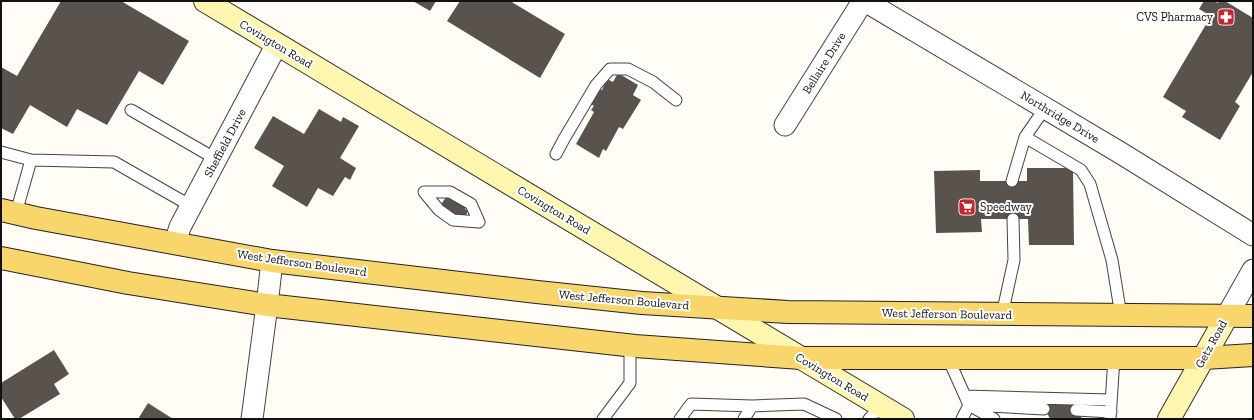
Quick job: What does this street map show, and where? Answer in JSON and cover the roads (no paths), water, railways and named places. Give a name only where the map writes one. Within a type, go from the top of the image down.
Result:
[{"type":"main road","name":"Covington Road","points":[[205,1],[801,358],[875,412],[903,419]]},
{"type":"main road","name":"West Jefferson Boulevard","points":[[8,212],[272,260],[642,303],[788,312],[1253,316]]},
{"type":"main road","points":[[1,258],[128,283],[267,305],[630,346],[801,358],[1204,358],[1253,355]]},
{"type":"main road","name":"Getz Road","points":[[1169,419],[1227,316]]},
{"type":"street","name":"Northridge Drive","points":[[864,1],[1045,108],[1253,235]]},
{"type":"street","name":"Bellaire Drive","points":[[785,125],[864,1]]},
{"type":"street","name":"Sheffield Drive","points":[[175,243],[180,227],[277,44]]},
{"type":"street","points":[[252,419],[272,260]]},
{"type":"street","name":"Getz Road","points":[[1227,316],[1253,270]]},
{"type":"lane","points":[[556,154],[596,85],[610,69],[628,69],[653,82],[676,100]]},
{"type":"lane","points":[[1012,181],[1025,137],[1045,108]]},
{"type":"lane","points":[[131,110],[216,159]]},
{"type":"lane","points":[[1025,137],[1081,170],[1090,184],[1112,260],[1121,316]]},
{"type":"lane","points":[[1,152],[31,160],[114,162],[191,206]]},
{"type":"lane","points":[[8,212],[31,160]]},
{"type":"lane","points":[[424,192],[450,192],[471,204],[479,222],[453,220],[438,210],[424,192]]},
{"type":"lane","points":[[1002,315],[1014,260],[1013,219]]},
{"type":"lane","points":[[603,419],[630,383],[630,346]]},
{"type":"lane","points":[[948,358],[967,400],[994,419]]},
{"type":"lane","points":[[1076,410],[1111,415],[1114,358]]},
{"type":"lane","points":[[967,400],[1111,400]]},
{"type":"lane","points":[[967,400],[1044,409]]},
{"type":"lane","points":[[962,419],[967,400]]},
{"type":"lane","points":[[680,419],[691,404],[752,406],[804,404],[836,419]]},
{"type":"lane","points":[[744,419],[752,406]]},
{"type":"place","name":"CVS Pharmacy","points":[[1226,17]]},
{"type":"place","name":"Speedway","points":[[967,207]]}]
